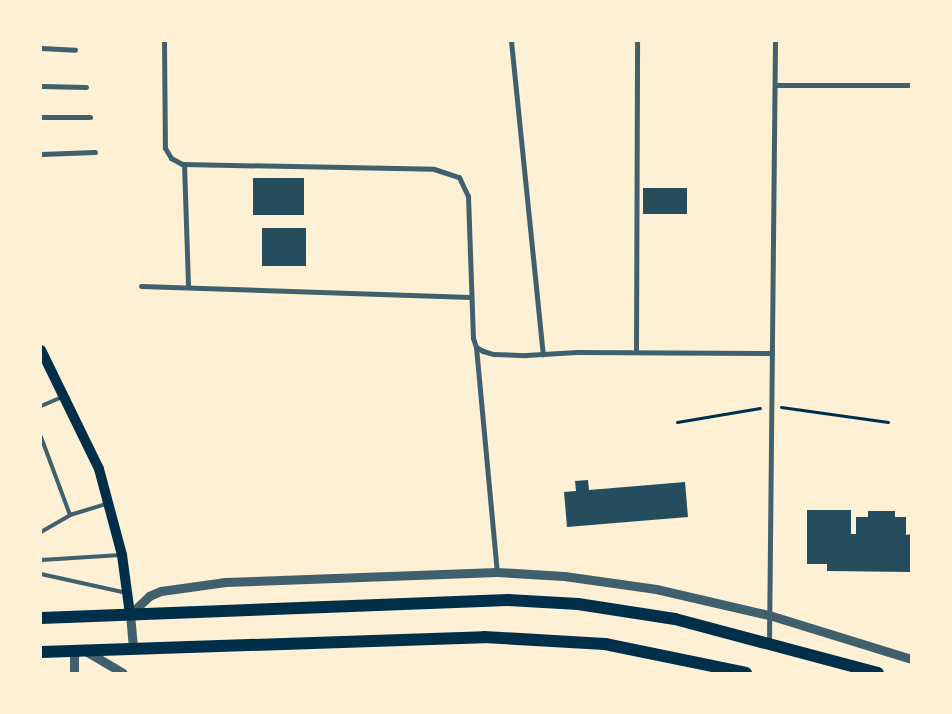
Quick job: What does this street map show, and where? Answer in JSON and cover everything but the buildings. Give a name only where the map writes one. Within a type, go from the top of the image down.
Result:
[{"type":"main road","points":[[41,350],[44,363],[65,396],[99,469],[122,555],[130,594],[130,614]]},
{"type":"main road","points":[[41,618],[508,600],[578,604],[675,619],[878,673]]},
{"type":"main road","points":[[41,652],[484,637],[605,644],[746,673]]},
{"type":"street","points":[[164,41],[165,148],[171,158],[184,164],[434,168],[452,173],[465,186],[468,196],[470,297],[497,572]]},
{"type":"street","points":[[511,41],[542,354]]},
{"type":"street","points":[[636,352],[637,41]]},
{"type":"street","points":[[769,643],[775,41]]},
{"type":"street","points":[[41,48],[75,50]]},
{"type":"street","points":[[775,85],[911,85]]},
{"type":"street","points":[[41,86],[86,87]]},
{"type":"street","points":[[41,117],[90,117]]},
{"type":"street","points":[[41,154],[95,152]]},
{"type":"street","points":[[184,164],[188,287]]},
{"type":"street","points":[[141,286],[470,297]]},
{"type":"street","points":[[476,347],[493,354],[772,353]]},
{"type":"street","points":[[133,648],[130,614],[149,596],[161,591],[216,583],[497,572],[638,586],[768,615],[911,659]]},
{"type":"street","points":[[74,673],[79,651],[123,673]]},
{"type":"lane","points":[[41,406],[65,396]]},
{"type":"lane","points":[[41,438],[70,515]]},
{"type":"lane","points":[[41,532],[70,515],[108,504]]},
{"type":"lane","points":[[41,560],[122,555]]},
{"type":"lane","points":[[41,574],[130,594]]},
{"type":"path","points":[[677,422],[771,406],[888,422]]}]
